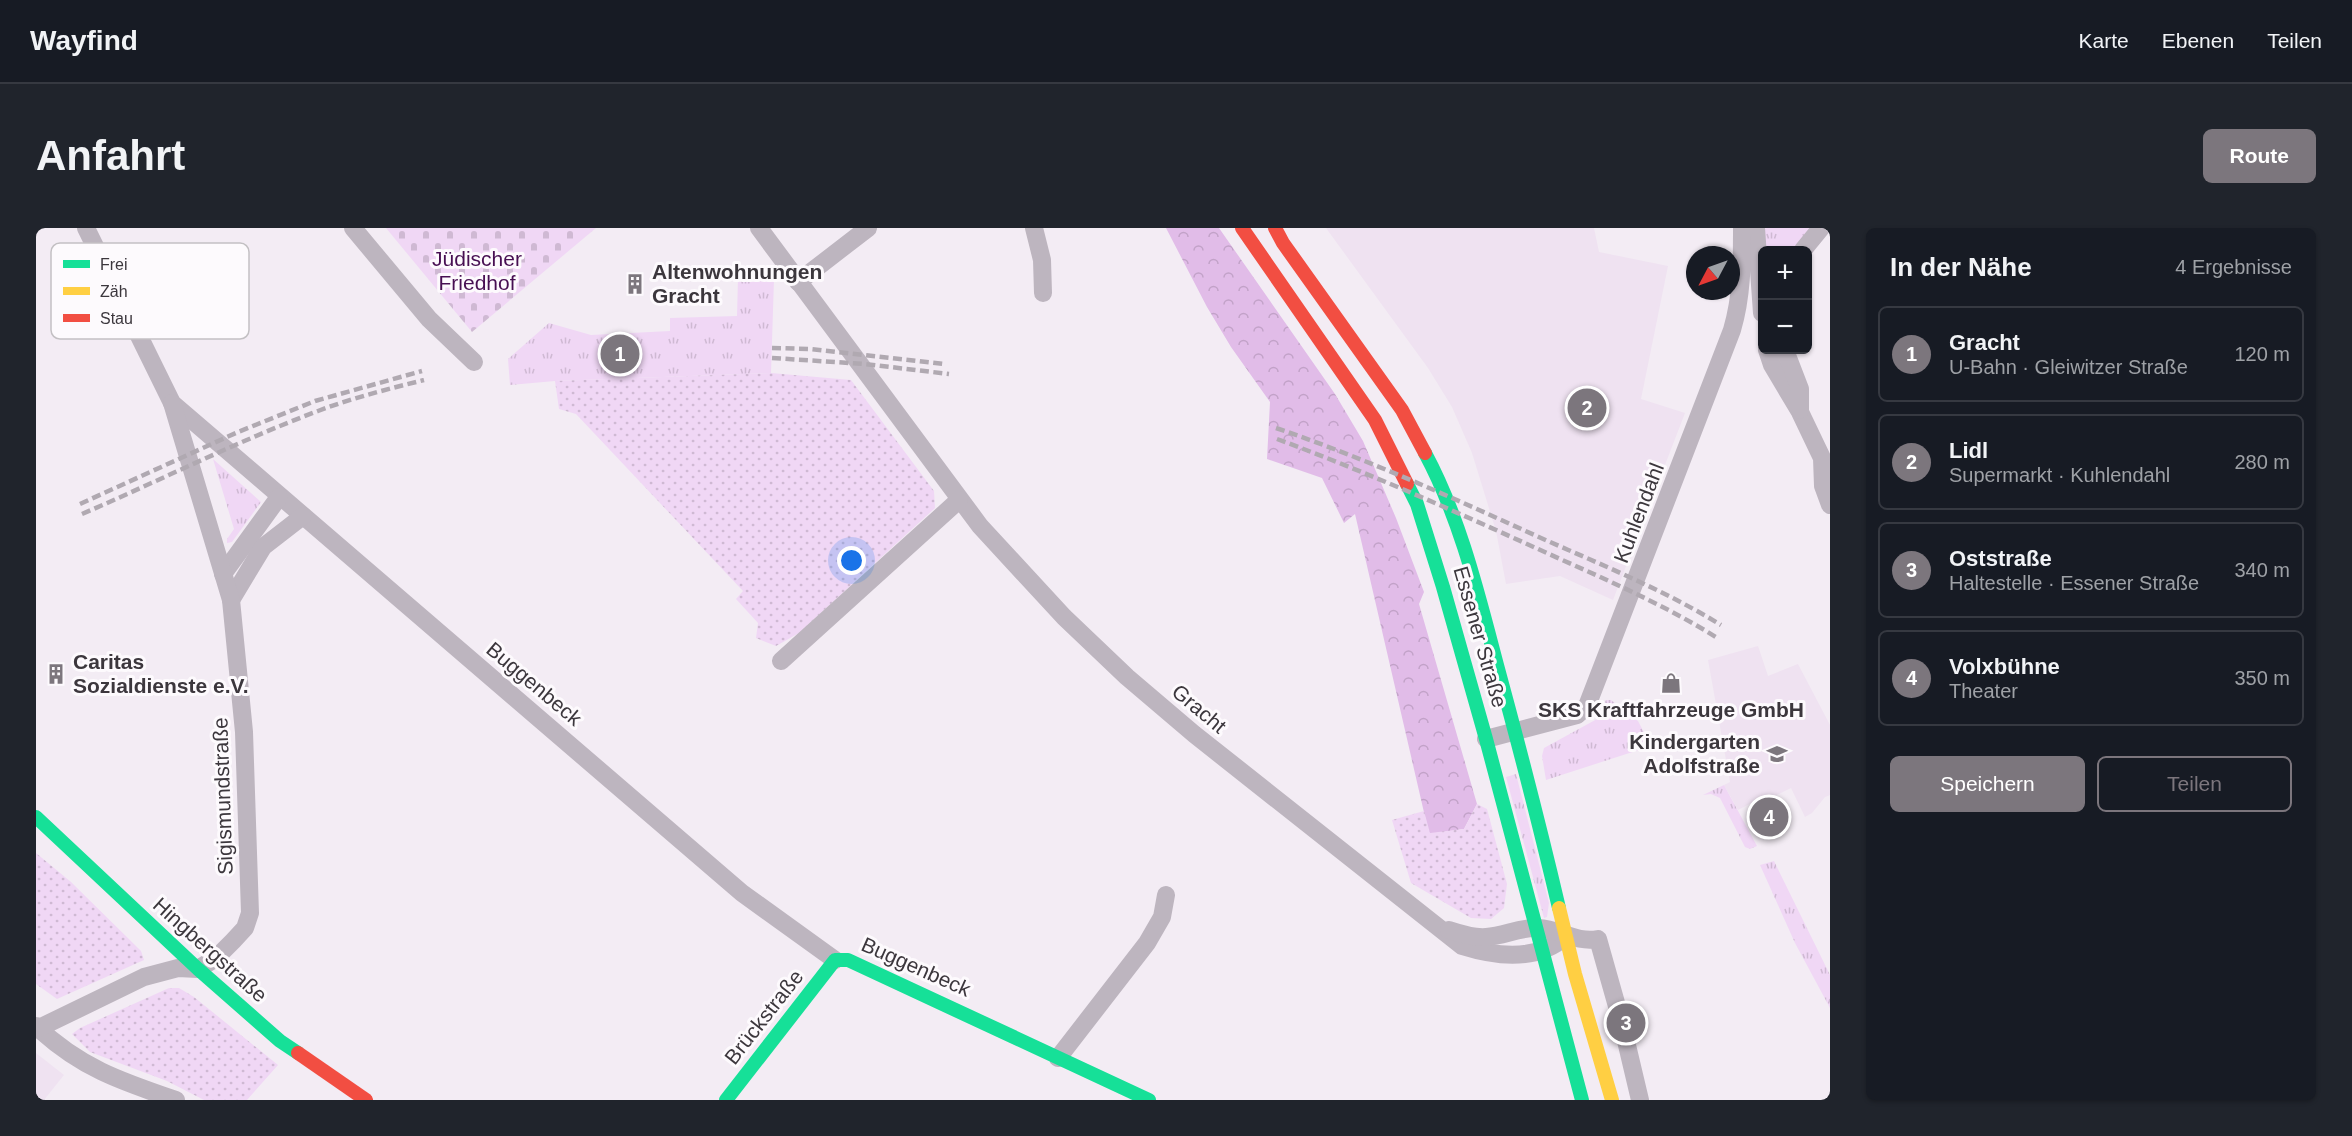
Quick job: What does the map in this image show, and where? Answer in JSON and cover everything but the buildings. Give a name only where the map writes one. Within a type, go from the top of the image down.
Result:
[{"type":"main road","name":"Essener Straße","points":[[1242,228],[1375,420],[1417,504],[1486,740],[1582,1100]]},
{"type":"main road","name":"Essener Straße","points":[[1275,228],[1402,410],[1432,466],[1461,539],[1612,1100]]},
{"type":"main road","name":"Hingbergstraße","points":[[36,817],[198,969],[280,1041],[366,1100]]},
{"type":"main road","name":"Buggenbeck","points":[[835,960],[848,960],[1149,1100]]},
{"type":"main road","name":"Brückstraße","points":[[726,1100],[835,960]]},
{"type":"street","name":"Buggenbeck","points":[[86,228],[93,243]]},
{"type":"street","points":[[353,228],[429,320],[474,362]]},
{"type":"street","name":"Gracht","points":[[759,228],[959,500],[1064,617],[1127,677],[1194,734],[1462,946],[1486,954],[1508,956],[1543,952],[1555,946],[1566,936],[1552,930],[1535,928],[1487,937],[1462,935],[1436,924]]},
{"type":"street","points":[[798,282],[868,228]]},
{"type":"street","points":[[1034,228],[1042,260],[1043,293]]},
{"type":"street","name":"Kuhlendahl","points":[[1486,740],[1577,715],[1587,706],[1732,330],[1739,306],[1742,281],[1742,228]]},
{"type":"street","points":[[1756,228],[1761,300]]},
{"type":"street","points":[[1806,246],[1821,228]]},
{"type":"street","name":"Buggenbeck","points":[[141,339],[172,403],[742,893],[835,960]]},
{"type":"street","points":[[1768,354],[1772,365],[1826,461],[1823,486],[1830,505]]},
{"type":"street","points":[[1787,354],[1800,389],[1800,412]]},
{"type":"street","name":"Sigismundstraße","points":[[172,403],[231,600],[244,732],[250,913],[245,928],[233,942],[216,958],[198,969]]},
{"type":"street","points":[[223,574],[279,497]]},
{"type":"street","points":[[781,661],[959,500]]},
{"type":"street","points":[[231,600],[263,547],[303,516]]},
{"type":"street","points":[[1058,1058],[1147,943],[1162,917],[1166,895]]},
{"type":"street","points":[[1566,936],[1585,942],[1598,939],[1640,1100]]},
{"type":"street","points":[[176,1100],[108,1076],[58,1046],[38,1027],[144,977],[178,968],[198,969]]},
{"type":"shaded area","points":[[1326,228],[1594,228],[1599,252],[1668,266],[1641,399],[1685,413],[1613,600],[1560,576],[1506,584],[1496,531],[1472,453],[1452,407],[1428,368]]},
{"type":"shaded area","name":"Kindergarten Adolfstraße","points":[[1758,646],[1768,676],[1798,664],[1830,725],[1830,795],[1825,797],[1812,813],[1805,817],[1791,788],[1765,801],[1763,797],[1738,810],[1724,785],[1730,782],[1708,660]]},
{"type":"shaded area","points":[[36,1053],[64,1075],[44,1100],[36,1100]]},
{"type":"green space","name":"Jüdischer Friedhof","points":[[386,228],[596,228],[472,332]]},
{"type":"green space","points":[[1166,228],[1219,228],[1335,394],[1363,441],[1424,592],[1419,604],[1477,804],[1464,829],[1429,834],[1355,514],[1344,523],[1322,478],[1267,459],[1270,402],[1231,347],[1207,307]]},
{"type":"green space","points":[[1818,228],[1804,246],[1762,246],[1761,230]]},
{"type":"green space","points":[[738,278],[774,279],[771,373],[555,381],[510,385],[508,359],[549,323],[591,335],[670,331],[670,318],[737,316]]},
{"type":"green space","points":[[771,373],[851,380],[934,491],[935,508],[799,633],[776,646],[756,638],[758,623],[736,599],[743,591],[576,414],[559,409],[555,381]]},
{"type":"green space","points":[[213,459],[261,502],[232,542],[227,543],[234,529]]},
{"type":"green space","points":[[1606,700],[1611,700],[1638,721],[1651,746],[1546,780],[1542,756],[1544,748],[1597,719]]},
{"type":"green space","points":[[1516,774],[1549,903],[1547,917],[1544,918],[1506,777]]},
{"type":"green space","points":[[1724,785],[1757,846],[1750,849],[1745,847],[1720,798],[1711,794],[1703,795]]},
{"type":"green space","points":[[1477,804],[1487,809],[1507,884],[1504,908],[1491,919],[1471,918],[1411,883],[1392,820],[1424,811],[1430,833],[1464,829]]},
{"type":"green space","points":[[36,853],[71,882],[141,951],[144,960],[57,999],[36,984]]},
{"type":"green space","points":[[1774,861],[1830,975],[1830,1008],[1795,943],[1760,865]]},
{"type":"green space","points":[[169,988],[179,988],[194,997],[278,1065],[247,1100],[204,1100],[167,1081],[90,1052],[72,1034],[80,1028]]},
{"type":"railway","points":[[772,348],[811,349],[944,364]]},
{"type":"railway","points":[[772,358],[865,364],[949,374]]},
{"type":"railway","points":[[80,504],[238,432],[315,401],[422,371]]},
{"type":"railway","points":[[82,514],[318,411],[424,380]]},
{"type":"railway","points":[[1276,428],[1377,466],[1475,508],[1655,589],[1721,625]]},
{"type":"railway","points":[[1277,439],[1414,494],[1592,573],[1657,604],[1719,639]]},
{"type":"traffic: fast","points":[[1425,453],[1448,503],[1475,583],[1559,908]]},
{"type":"traffic: fast","points":[[1407,484],[1417,504],[1443,587],[1582,1100]]},
{"type":"traffic: fast","points":[[36,817],[198,969],[280,1041],[298,1053]]},
{"type":"traffic: fast","points":[[726,1100],[835,960],[848,960],[1149,1100]]},
{"type":"traffic: slow","points":[[1559,908],[1575,974],[1612,1100]]},
{"type":"traffic: jam","points":[[1242,228],[1375,420],[1407,484]]},
{"type":"traffic: jam","points":[[1275,228],[1283,243],[1402,410],[1425,453]]},
{"type":"traffic: jam","points":[[298,1053],[366,1100]]},
{"type":"place","name":"Altenwohnungen Gracht","points":[[635,284]]},
{"type":"place","name":"Gracht","points":[[620,354]]},
{"type":"place","name":"Lidl","points":[[1587,408]]},
{"type":"place","name":"Caritas Sozialdienste e.V.","points":[[56,674]]},
{"type":"place","name":"SKS Kraftfahrzeuge GmbH","points":[[1671,683]]},
{"type":"place","name":"Kindergarten Adolfstraße","points":[[1777,754]]},
{"type":"place","name":"Volxbühne","points":[[1769,817]]},
{"type":"place","name":"Oststraße","points":[[1626,1023]]}]
